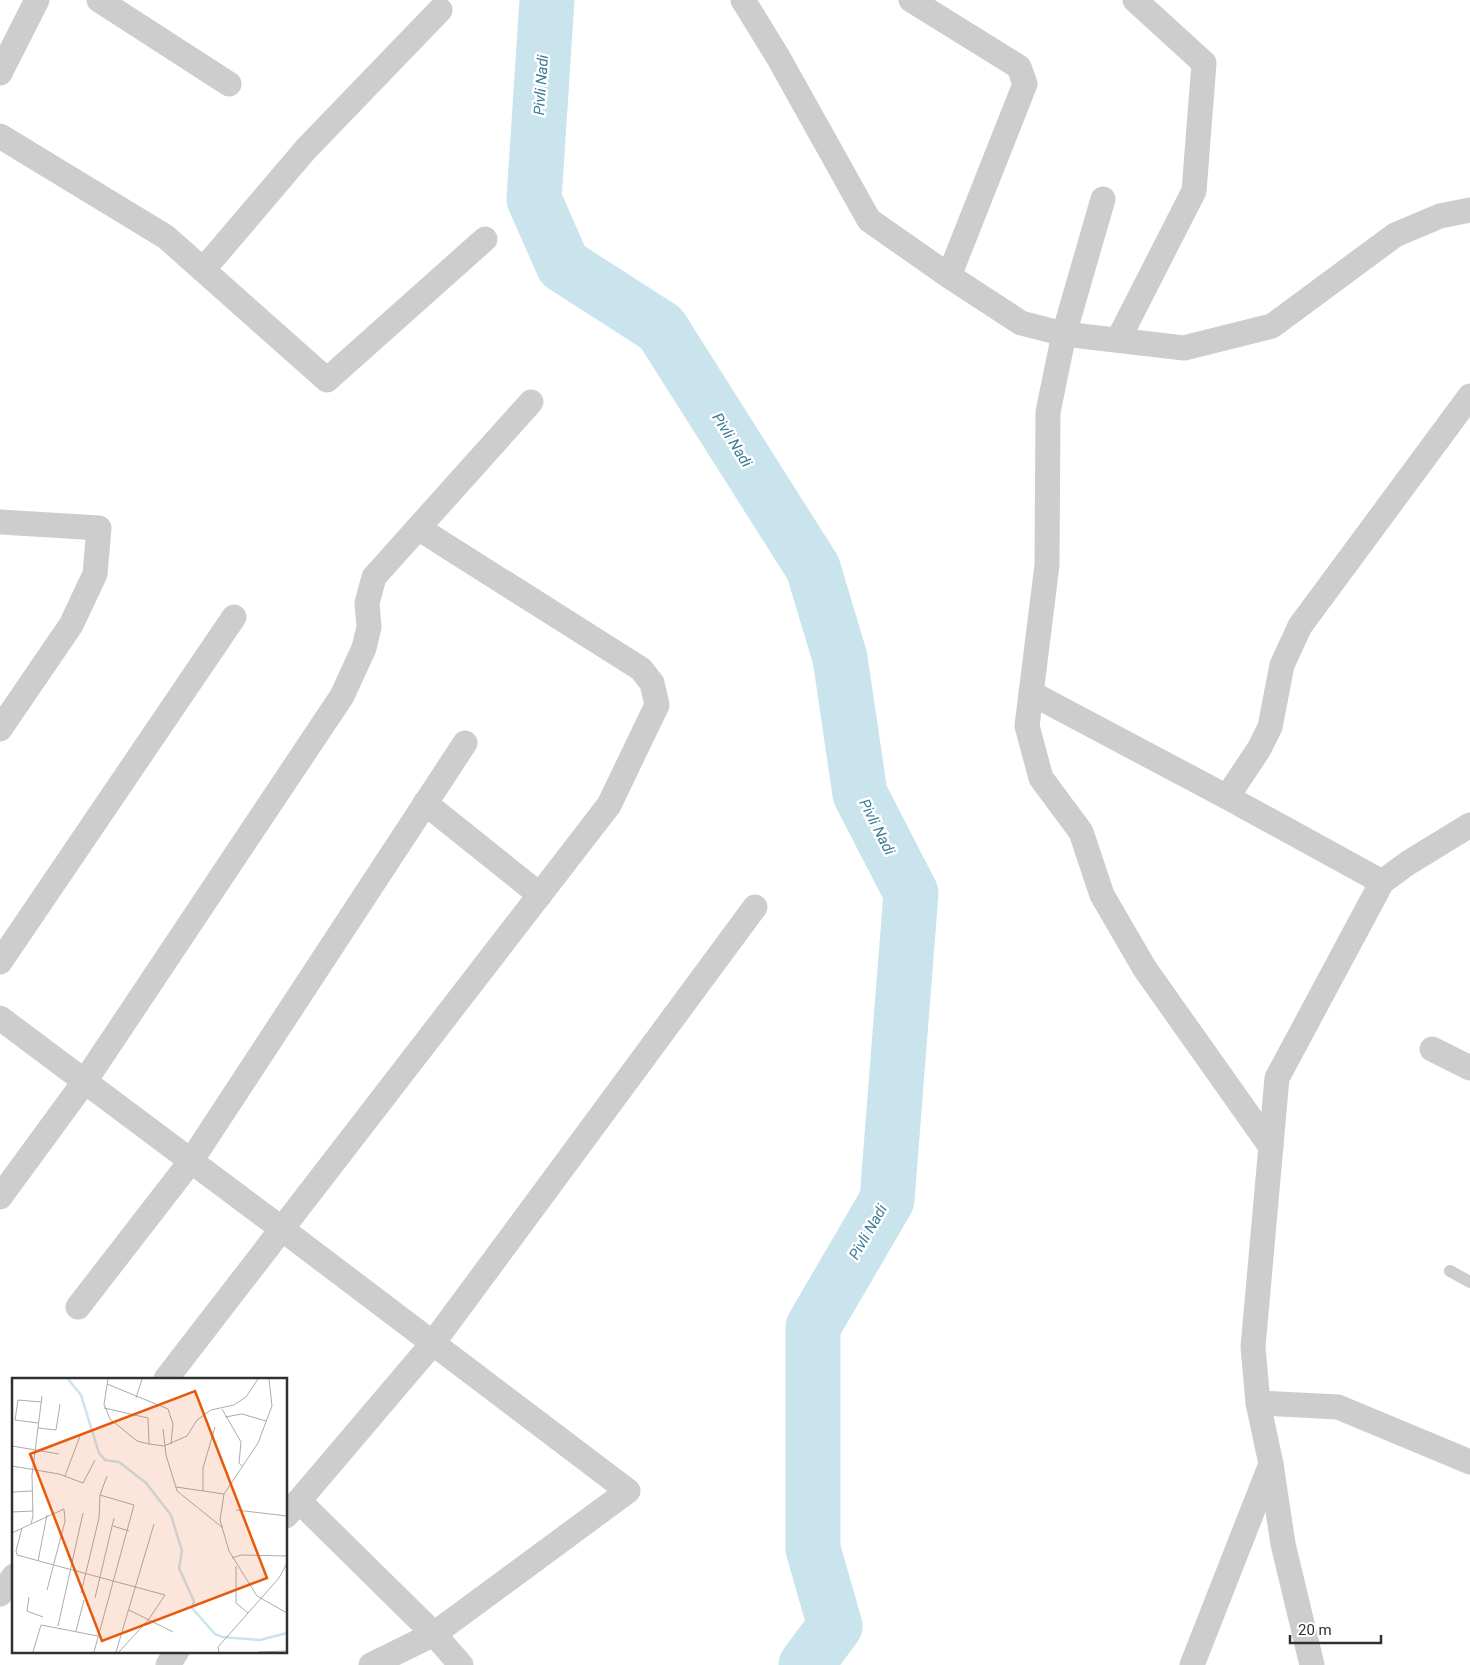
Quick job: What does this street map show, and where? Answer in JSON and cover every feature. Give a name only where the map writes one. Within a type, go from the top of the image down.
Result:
[{"type":"street","points":[[0,73],[37,0]]},
{"type":"street","points":[[99,0],[229,84]]},
{"type":"street","points":[[743,0],[783,66],[869,220],[1021,323],[1064,334],[1184,348],[1272,326],[1395,235],[1440,216],[1470,210]]},
{"type":"street","points":[[911,0],[1019,67],[1025,84],[949,276]]},
{"type":"street","points":[[1118,340],[1194,191],[1204,63],[1135,0]]},
{"type":"street","points":[[203,270],[306,148],[440,10]]},
{"type":"street","points":[[0,136],[166,237],[327,380],[485,239]]},
{"type":"street","points":[[1103,199],[1064,334],[1048,412],[1047,565],[1027,726],[1041,778],[1081,832],[1102,895],[1145,969],[1270,1147]]},
{"type":"street","points":[[1227,797],[1259,749],[1270,728],[1282,665],[1300,626],[1470,396]]},
{"type":"street","points":[[0,1197],[85,1081],[342,696],[364,648],[369,627],[367,603],[374,577],[531,402]]},
{"type":"street","points":[[0,522],[99,528],[95,574],[71,625],[0,728]]},
{"type":"street","points":[[167,1378],[609,805],[657,706],[652,683],[641,669],[418,528]]},
{"type":"street","points":[[0,962],[234,617]]},
{"type":"street","points":[[1031,693],[1382,882]]},
{"type":"street","points":[[78,1307],[191,1160],[465,743]]},
{"type":"street","points":[[425,803],[540,895]]},
{"type":"street","points":[[1312,1665],[1283,1544],[1271,1464],[1258,1403],[1253,1347],[1277,1078],[1382,882],[1408,863],[1470,824]]},
{"type":"street","points":[[461,1665],[434,1634],[293,1508],[433,1344],[754,907]]},
{"type":"street","points":[[0,1018],[282,1228],[628,1491],[434,1634],[371,1665]]},
{"type":"street","points":[[1432,1049],[1470,1068]]},
{"type":"street","points":[[1258,1403],[1338,1407],[1470,1462]]},
{"type":"street","points":[[1192,1665],[1271,1464]]},
{"type":"street","points":[[0,1594],[12,1579]]},
{"type":"street","points":[[168,1665],[176,1652]]},
{"type":"lane","points":[[1450,1271],[1470,1282]]},
{"type":"waterway","name":"Pivli Nadi","points":[[547,0],[534,199],[563,265],[661,328],[813,568],[840,658],[860,794],[911,893],[887,1200],[813,1327],[813,1549],[835,1626],[806,1665]]}]
